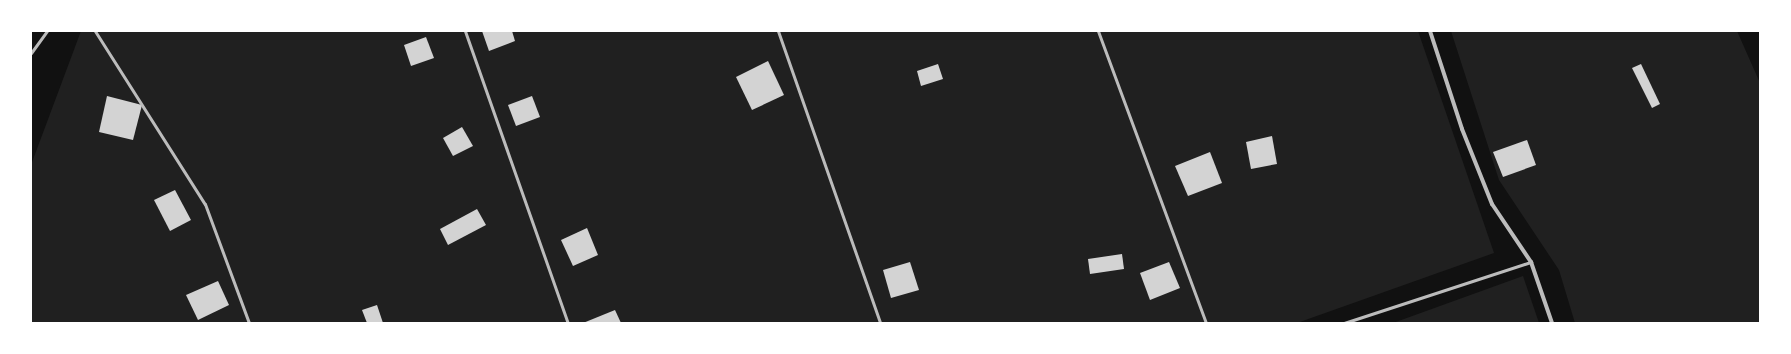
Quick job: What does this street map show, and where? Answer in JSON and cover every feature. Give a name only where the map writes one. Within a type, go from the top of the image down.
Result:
[{"type":"street","points":[[1430,31],[1462,129],[1492,204],[1531,262],[1552,323]]},
{"type":"lane","points":[[31,53],[47,31]]},
{"type":"lane","points":[[95,31],[205,204],[250,323]]},
{"type":"lane","points":[[465,31],[568,323]]},
{"type":"lane","points":[[778,31],[880,323]]},
{"type":"lane","points":[[1098,31],[1206,323]]},
{"type":"lane","points":[[1344,323],[1531,262]]},
{"type":"shaded area","points":[[81,31],[1418,31],[1494,253],[1297,323],[31,323],[31,165]]},
{"type":"shaded area","points":[[1451,31],[1737,31],[1760,83],[1760,323],[1575,323],[1559,270],[1499,180]]},
{"type":"shaded area","points":[[1523,276],[1539,323],[1393,323]]},
{"type":"building","points":[[482,31],[512,31],[515,41],[489,51]]},
{"type":"building","points":[[426,37],[434,58],[411,66],[404,45]]},
{"type":"building","points":[[768,61],[784,95],[752,110],[736,77]]},
{"type":"building","points":[[938,64],[943,79],[921,86],[917,71]]},
{"type":"building","points":[[1641,64],[1660,104],[1652,108],[1632,68]]},
{"type":"building","points":[[107,96],[142,105],[133,140],[99,132]]},
{"type":"building","points":[[532,96],[540,117],[516,126],[508,105]]},
{"type":"building","points":[[462,127],[473,146],[453,156],[443,138]]},
{"type":"building","points":[[1272,136],[1277,164],[1251,169],[1246,142]]},
{"type":"building","points":[[1527,140],[1536,165],[1503,177],[1493,152]]},
{"type":"building","points":[[1210,152],[1222,183],[1188,196],[1175,166]]},
{"type":"building","points":[[175,190],[191,220],[170,231],[154,200]]},
{"type":"building","points":[[477,209],[486,225],[448,245],[440,229]]},
{"type":"building","points":[[587,228],[598,255],[573,266],[561,240]]},
{"type":"building","points":[[1122,254],[1124,269],[1090,274],[1088,259]]},
{"type":"building","points":[[910,262],[919,290],[891,298],[883,270]]},
{"type":"building","points":[[1169,262],[1180,288],[1150,300],[1140,273]]},
{"type":"building","points":[[218,281],[229,305],[198,320],[186,295]]},
{"type":"building","points":[[377,305],[383,323],[367,323],[362,310]]},
{"type":"building","points":[[615,310],[621,323],[583,323]]}]
